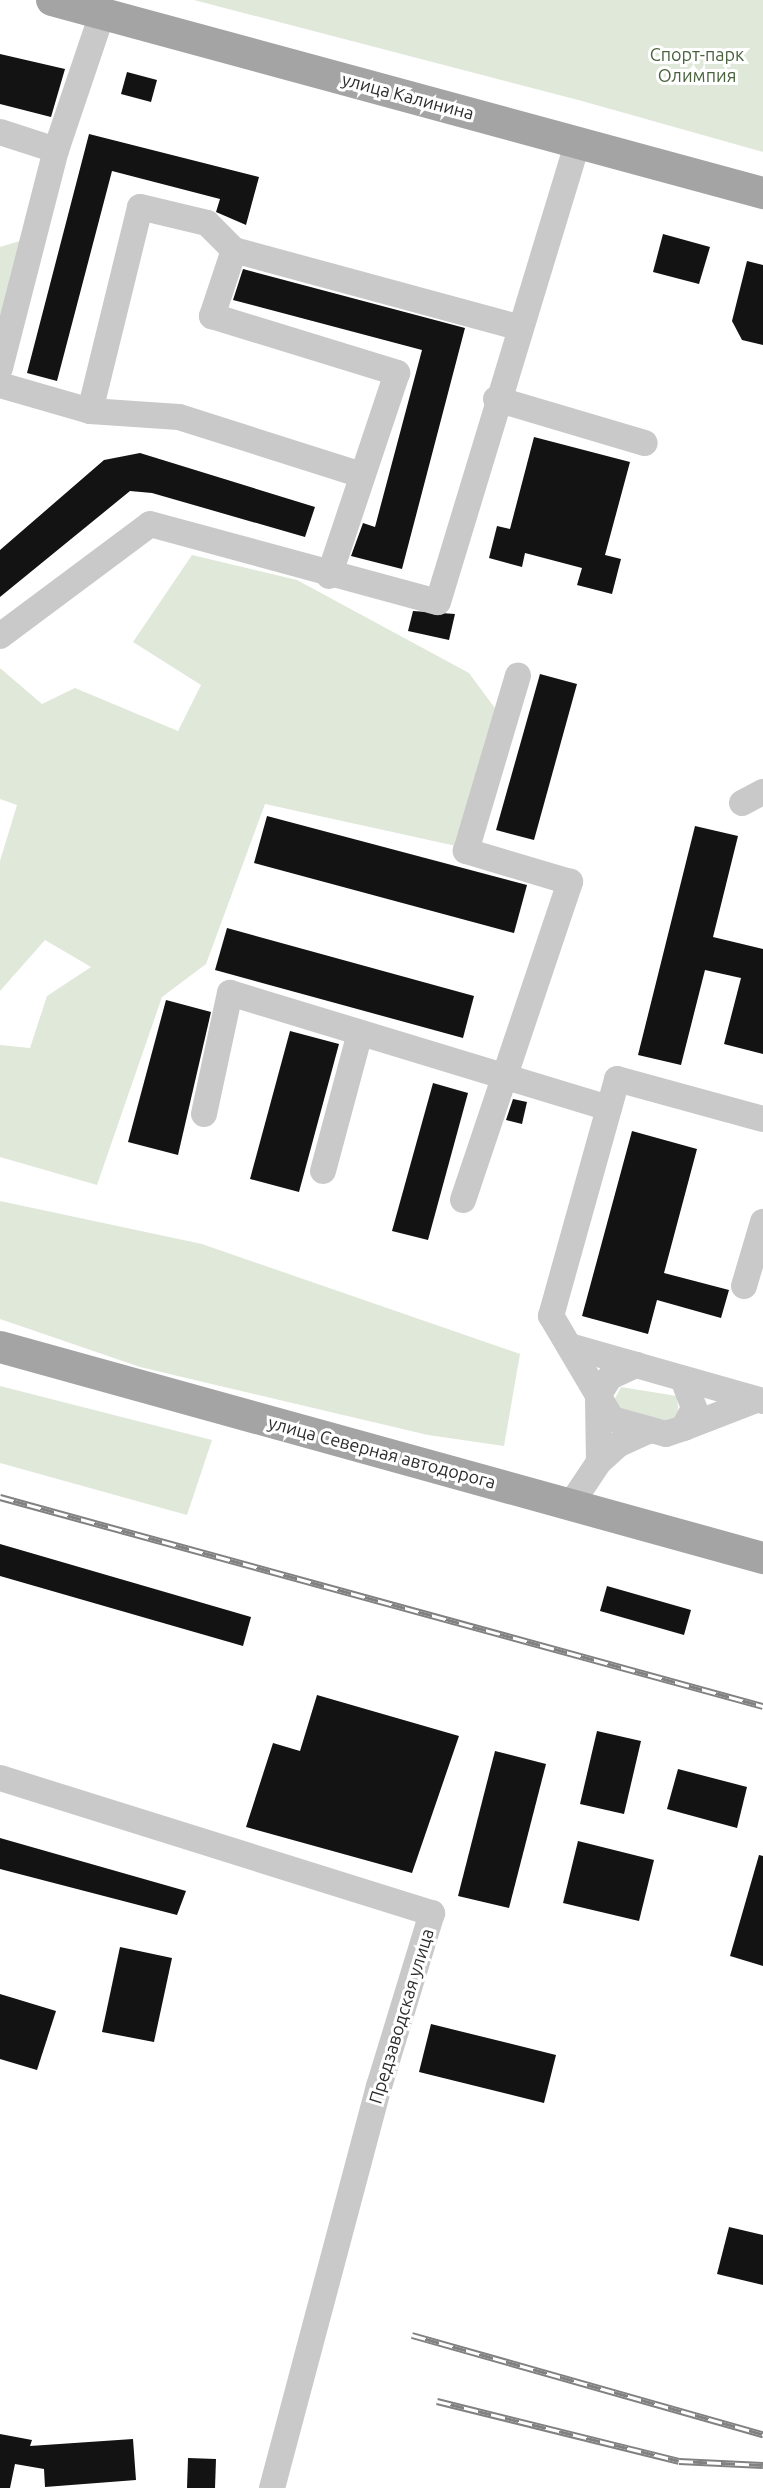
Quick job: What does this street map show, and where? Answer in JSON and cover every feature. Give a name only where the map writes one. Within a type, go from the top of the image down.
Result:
[{"type":"main road","name":"улица Калинина","points":[[52,0],[763,194]]},
{"type":"main road","name":"улица Северная автодорога","points":[[0,1347],[763,1558]]},
{"type":"street","points":[[0,368],[56,150],[102,14]]},
{"type":"street","points":[[0,132],[56,150]]},
{"type":"street","points":[[0,636],[150,524],[329,576],[438,602],[496,399],[578,142]]},
{"type":"street","points":[[90,411],[140,207],[207,223],[234,250],[518,327]]},
{"type":"street","points":[[234,250],[212,316],[397,373],[329,576]]},
{"type":"street","points":[[0,385],[90,411],[179,417],[362,475]]},
{"type":"street","points":[[496,399],[645,443]]},
{"type":"street","points":[[463,1200],[570,882],[466,851],[518,676]]},
{"type":"street","points":[[204,1114],[230,993],[609,1108]]},
{"type":"street","points":[[323,1170],[360,1033]]},
{"type":"street","points":[[760,1401],[666,1434],[648,1431],[612,1419],[573,1347],[551,1316],[617,1079],[763,1119]]},
{"type":"street","points":[[744,1286],[763,1222]]},
{"type":"street","points":[[573,1347],[760,1401]]},
{"type":"street","points":[[599,1462],[598,1396],[610,1377],[636,1365]]},
{"type":"street","points":[[683,1379],[694,1408],[684,1428]]},
{"type":"street","points":[[571,1504],[599,1462],[619,1444],[648,1431]]},
{"type":"street","name":"Предзаводская улица","points":[[0,1778],[432,1913],[272,2488]]},
{"type":"green space","name":"Спорт-парк Олимпия","points":[[194,0],[763,0],[763,152],[582,101]]},
{"type":"green space","points":[[43,234],[0,392],[0,247]]},
{"type":"green space","points":[[192,555],[297,580],[469,673],[497,711],[456,846],[265,804],[206,964],[162,997],[97,1185],[0,1157],[0,1045],[30,1048],[47,996],[91,967],[45,940],[0,991],[0,861],[17,805],[0,799],[0,668],[42,704],[75,688],[178,731],[201,685],[133,642]]},
{"type":"green space","points":[[0,1201],[202,1244],[520,1354],[504,1446],[428,1435],[140,1367],[0,1319]]},
{"type":"green space","points":[[0,1386],[212,1440],[187,1515],[0,1463]]},
{"type":"green space","points":[[621,1387],[677,1396],[679,1418],[667,1426],[619,1414],[612,1404]]},
{"type":"building","points":[[0,54],[65,69],[51,117],[0,104]]},
{"type":"building","points":[[127,72],[157,80],[151,102],[121,94]]},
{"type":"building","points":[[89,134],[259,177],[246,225],[216,212],[220,199],[112,171],[57,381],[27,373]]},
{"type":"building","points":[[663,234],[710,247],[699,284],[653,272]]},
{"type":"building","points":[[747,261],[763,265],[763,345],[742,340],[732,321]]},
{"type":"building","points":[[243,269],[465,328],[402,569],[351,556],[363,523],[375,527],[422,350],[233,300]]},
{"type":"building","points":[[534,437],[630,462],[605,555],[621,559],[612,594],[577,585],[582,568],[525,553],[522,567],[489,558],[497,526],[510,529]]},
{"type":"building","points":[[140,453],[315,507],[305,537],[152,493],[130,491],[0,597],[0,550],[104,460]]},
{"type":"building","points":[[413,611],[455,614],[449,640],[408,631]]},
{"type":"building","points":[[540,674],[577,684],[534,840],[496,830]]},
{"type":"building","points":[[267,816],[527,885],[514,933],[254,863]]},
{"type":"building","points":[[695,826],[738,836],[713,937],[763,949],[763,1054],[724,1044],[741,978],[705,970],[681,1065],[638,1055]]},
{"type":"building","points":[[227,928],[474,996],[463,1038],[215,970]]},
{"type":"building","points":[[166,1000],[211,1012],[178,1155],[128,1142]]},
{"type":"building","points":[[290,1031],[339,1044],[299,1192],[250,1179]]},
{"type":"building","points":[[433,1083],[468,1093],[428,1240],[392,1231]]},
{"type":"building","points":[[513,1099],[527,1102],[522,1124],[506,1120]]},
{"type":"building","points":[[632,1131],[697,1149],[664,1273],[729,1290],[721,1318],[657,1300],[648,1334],[582,1316]]},
{"type":"building","points":[[0,1544],[251,1617],[243,1646],[0,1576]]},
{"type":"building","points":[[607,1586],[691,1610],[684,1635],[600,1611]]},
{"type":"building","points":[[317,1695],[459,1736],[412,1873],[246,1827],[273,1743],[300,1751]]},
{"type":"building","points":[[597,1731],[641,1741],[624,1814],[580,1804]]},
{"type":"building","points":[[495,1751],[546,1764],[509,1908],[458,1896]]},
{"type":"building","points":[[678,1769],[747,1787],[737,1828],[667,1809]]},
{"type":"building","points":[[0,1838],[186,1891],[177,1915],[0,1869]]},
{"type":"building","points":[[578,1841],[654,1860],[639,1921],[563,1903]]},
{"type":"building","points":[[759,1855],[763,1856],[763,1966],[730,1956]]},
{"type":"building","points":[[120,1947],[172,1958],[154,2042],[102,2032]]},
{"type":"building","points":[[0,1994],[56,2011],[37,2070],[0,2059]]},
{"type":"building","points":[[431,2024],[556,2055],[544,2103],[419,2072]]},
{"type":"building","points":[[729,2227],[763,2235],[763,2285],[717,2274]]},
{"type":"building","points":[[0,2434],[32,2440],[30,2446],[133,2439],[136,2480],[45,2487],[44,2469],[15,2464],[10,2488],[0,2488]]},
{"type":"building","points":[[188,2458],[216,2459],[215,2488],[187,2488]]},
{"type":"railway","points":[[0,1497],[763,1706]]},
{"type":"railway","points":[[412,2335],[763,2434]]},
{"type":"railway","points":[[437,2401],[679,2461],[763,2465]]}]
